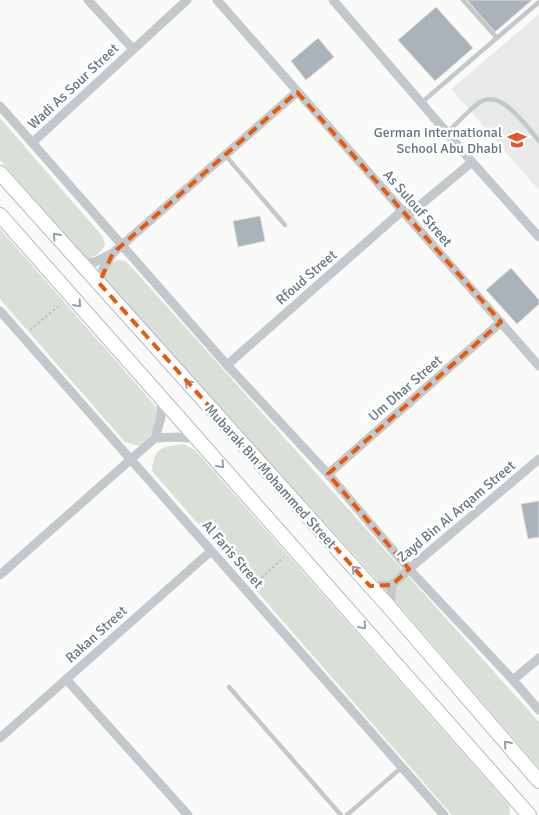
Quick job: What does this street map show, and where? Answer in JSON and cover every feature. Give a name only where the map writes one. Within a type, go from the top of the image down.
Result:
[{"type":"main road","name":"Mubarak Bin Mohammed Street","points":[[0,173],[390,608],[539,782]]},
{"type":"main road","points":[[0,215],[529,815]]},
{"type":"main road","points":[[514,798],[514,815]]},
{"type":"street","name":"Wadi As Sour Street","points":[[88,0],[133,49]]},
{"type":"street","name":"Wadi As Sour Street","points":[[33,142],[187,0]]},
{"type":"street","name":"As Sulouf Street","points":[[217,0],[539,366]]},
{"type":"street","points":[[333,0],[539,237]]},
{"type":"street","points":[[80,262],[95,262],[113,253],[297,92]]},
{"type":"street","points":[[0,106],[227,364],[328,474],[409,569],[539,710]]},
{"type":"street","name":"Rfoud Street","points":[[227,364],[405,213],[472,162]]},
{"type":"street","points":[[99,283],[102,269],[113,253]]},
{"type":"street","name":"Al Faris Street","points":[[0,311],[444,815]]},
{"type":"street","name":"Um Dhar Street","points":[[328,474],[501,322]]},
{"type":"street","points":[[0,575],[155,438],[161,418],[161,398]]},
{"type":"street","points":[[155,438],[177,437],[198,439]]},
{"type":"street","name":"Zayd Bin Al Arqam Street","points":[[392,585],[539,459]]},
{"type":"street","name":"Rakan Street","points":[[0,738],[211,551]]},
{"type":"street","points":[[370,586],[392,585],[390,608]]},
{"type":"street","points":[[513,680],[539,658]]},
{"type":"street","points":[[66,679],[188,815]]},
{"type":"lane","points":[[463,0],[497,38]]},
{"type":"lane","points":[[421,103],[539,2]]},
{"type":"lane","points":[[447,132],[482,101],[494,100],[505,104],[539,141]]},
{"type":"lane","points":[[226,155],[285,225]]},
{"type":"lane","points":[[229,687],[341,815]]},
{"type":"lane","points":[[346,815],[402,767]]},
{"type":"path","points":[[23,337],[71,296]]},
{"type":"path","points":[[247,591],[294,548]]},
{"type":"highlighted area","points":[[297,92],[501,322],[328,474],[409,569],[392,585],[370,586],[99,283],[113,253]]},
{"type":"shaded area","name":"German International School Abu Dhabi","points":[[539,14],[539,190],[451,89]]},
{"type":"shaded area","points":[[0,118],[103,237],[105,245],[96,255],[83,257],[0,160]]},
{"type":"shaded area","points":[[0,229],[153,403],[160,418],[150,436],[139,446],[125,442],[0,299]]},
{"type":"shaded area","points":[[117,260],[126,261],[539,722],[539,768],[382,586],[104,280],[108,265]]},
{"type":"shaded area","points":[[184,444],[195,450],[509,805],[510,815],[452,815],[152,471],[155,457],[160,450]]},
{"type":"building","points":[[467,0],[532,0],[495,32]]},
{"type":"building","points":[[436,7],[473,48],[435,81],[398,40]]},
{"type":"building","points":[[318,38],[334,57],[306,80],[291,61]]},
{"type":"building","points":[[260,216],[265,241],[238,247],[233,221]]},
{"type":"building","points":[[511,268],[539,300],[539,304],[517,324],[486,290]]},
{"type":"building","points":[[539,501],[539,537],[528,539],[521,504]]},
{"type":"place","name":"German International School Abu Dhabi","points":[[517,140]]}]
